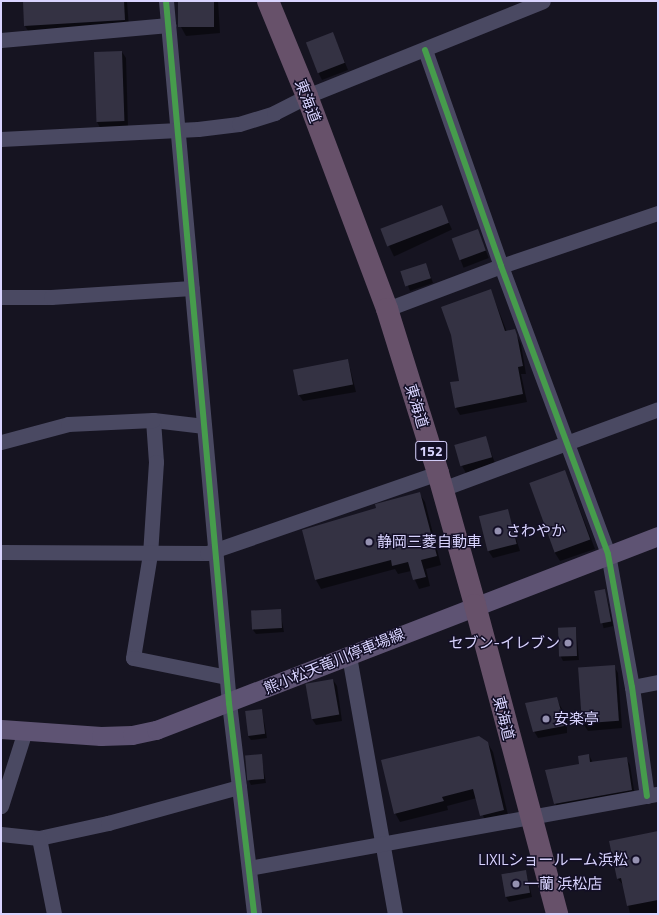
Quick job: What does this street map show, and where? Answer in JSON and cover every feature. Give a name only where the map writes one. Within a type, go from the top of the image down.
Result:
[{"type":"highway","name":"東海道","points":[[268,1],[307,96],[387,309],[440,481],[475,605],[530,817],[557,914]]},
{"type":"main road","name":"熊小松天竜川停車場線","points":[[1,729],[101,736],[132,735],[156,730],[349,656],[475,605],[658,536]]},
{"type":"street","points":[[166,1],[179,129],[226,677],[254,914]]},
{"type":"street","points":[[1,139],[179,129],[239,124],[274,113],[307,96],[425,50],[510,8],[542,1]]},
{"type":"street","points":[[1,40],[168,25]]},
{"type":"street","points":[[248,868],[382,842],[653,795],[608,554],[501,266],[425,50]]},
{"type":"street","points":[[387,309],[501,266],[658,212]]},
{"type":"street","points":[[1,298],[51,297],[192,288]]},
{"type":"street","points":[[1,552],[150,554],[207,553],[566,443],[658,409]]},
{"type":"street","points":[[1,442],[68,424],[153,420],[204,426]]},
{"type":"street","points":[[153,420],[156,462],[150,554],[133,658],[226,677]]},
{"type":"street","points":[[349,656],[394,914]]},
{"type":"street","points":[[632,687],[658,682]]},
{"type":"street","points":[[1,806],[26,731]]},
{"type":"street","points":[[1,834],[39,838],[108,823],[239,787]]},
{"type":"street","points":[[39,838],[54,914]]},
{"type":"building","points":[[23,1],[124,1],[125,20],[24,26]]},
{"type":"building","points":[[178,1],[214,1],[214,27],[178,27]]},
{"type":"building","points":[[333,32],[345,63],[318,73],[306,42]]},
{"type":"building","points":[[122,51],[124,121],[96,122],[94,52]]},
{"type":"building","points":[[442,205],[449,223],[387,246],[380,229]]},
{"type":"building","points":[[478,229],[486,251],[460,260],[452,239]]},
{"type":"building","points":[[426,263],[431,278],[405,287],[400,271]]},
{"type":"building","points":[[491,289],[505,331],[515,329],[517,335],[523,366],[518,367],[523,394],[455,408],[450,382],[459,381],[451,335],[441,307]]},
{"type":"building","points":[[348,359],[353,385],[298,395],[293,370]]},
{"type":"building","points":[[486,436],[492,457],[460,466],[454,445]]},
{"type":"building","points":[[565,470],[590,540],[555,553],[529,483]]},
{"type":"building","name":"静岡三菱自動車","points":[[420,492],[437,556],[421,560],[426,577],[413,580],[408,562],[392,566],[391,560],[315,580],[302,530],[376,508],[375,504]]},
{"type":"building","name":"さわやか","points":[[508,509],[517,544],[488,551],[479,516]]},
{"type":"building","points":[[605,589],[611,621],[600,623],[594,591]]},
{"type":"building","points":[[281,609],[282,628],[252,630],[251,611]]},
{"type":"building","name":"セブン-イレブン","points":[[576,627],[577,656],[559,657],[558,628]]},
{"type":"building","points":[[615,665],[619,721],[582,723],[578,668]]},
{"type":"building","points":[[333,679],[339,714],[312,719],[305,684]]},
{"type":"building","name":"安楽亭","points":[[557,697],[561,711],[563,711],[564,726],[533,732],[525,703]]},
{"type":"building","points":[[262,709],[265,734],[248,736],[245,711]]},
{"type":"building","points":[[479,736],[488,742],[504,810],[480,816],[473,789],[442,797],[444,801],[394,814],[381,760]]},
{"type":"building","points":[[262,754],[264,779],[247,780],[245,755]]},
{"type":"building","points":[[589,754],[590,762],[627,757],[632,790],[554,804],[545,770],[579,764],[578,756]]},
{"type":"building","name":"LIXILショールーム浜松","points":[[658,831],[658,900],[627,906],[621,878],[617,879],[609,841]]},
{"type":"building","name":"一蘭 浜松店","points":[[526,870],[530,893],[505,897],[501,874]]},
{"type":"cycle path","points":[[166,1],[229,703],[254,914]]},
{"type":"cycle path","points":[[425,50],[501,266],[608,554],[632,687],[647,796]]},
{"type":"place","name":"さわやか","points":[[498,531]]},
{"type":"place","name":"静岡三菱自動車","points":[[369,542]]},
{"type":"place","name":"セブン-イレブン","points":[[568,643]]},
{"type":"place","name":"安楽亭","points":[[546,719]]},
{"type":"place","name":"LIXILショールーム浜松","points":[[636,860]]},
{"type":"place","name":"一蘭 浜松店","points":[[516,884]]}]
